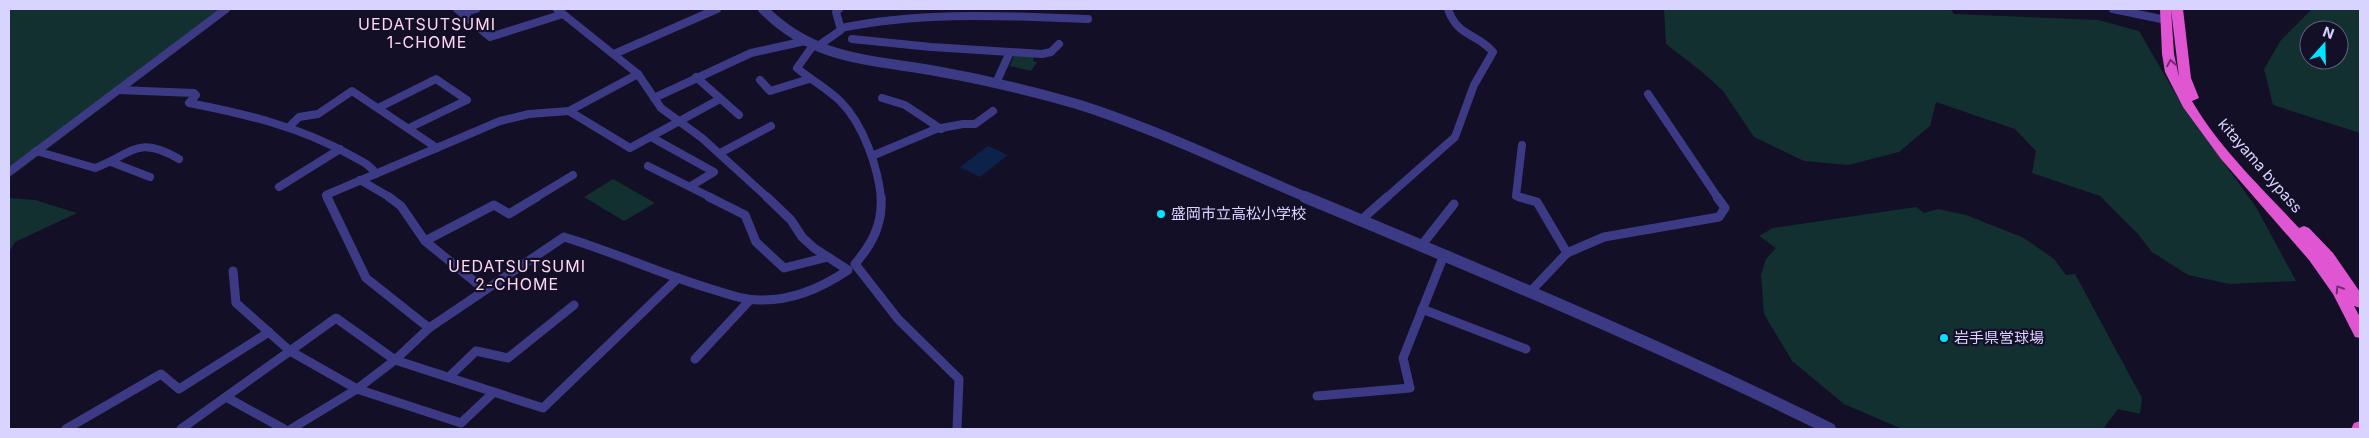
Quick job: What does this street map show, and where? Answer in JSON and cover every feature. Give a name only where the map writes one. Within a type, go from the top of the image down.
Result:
[{"type":"highway","name":"kitayama bypass","points":[[2177,9],[2185,78],[2190,94],[2203,115],[2218,138],[2328,256],[2360,303]]},
{"type":"highway","name":"kitayama bypass","points":[[2166,14],[2170,63],[2174,80],[2202,126],[2235,168],[2294,231],[2331,278],[2345,299],[2360,333]]},
{"type":"street","points":[[9,172],[226,9]]},
{"type":"street","points":[[459,11],[476,9]]},
{"type":"street","points":[[291,429],[357,389],[395,360],[429,328],[564,237],[678,278],[750,300],[767,300],[816,288],[838,278],[848,270],[802,237],[791,220],[731,163],[661,108],[638,74],[557,9]]},
{"type":"street","points":[[763,9],[783,28],[812,45],[839,54],[996,84],[1078,104],[1118,118],[1360,221],[1531,291],[1733,381],[1830,429]]},
{"type":"street","points":[[839,9],[836,12],[841,28]]},
{"type":"street","points":[[1360,221],[1455,137],[1474,86],[1493,52],[1488,44],[1456,29],[1448,9]]},
{"type":"street","points":[[2113,9],[2166,14]]},
{"type":"street","points":[[614,54],[710,10]]},
{"type":"street","points":[[459,11],[490,37],[563,14]]},
{"type":"street","points":[[654,98],[751,52],[812,45],[841,28],[875,21],[991,15],[1088,19]]},
{"type":"street","points":[[852,39],[931,48],[1042,54],[1051,52],[1059,44]]},
{"type":"street","points":[[812,45],[798,68],[809,79],[841,102],[863,134],[872,156],[880,188],[881,202],[878,226],[868,248],[855,264],[898,319],[960,379],[957,429]]},
{"type":"street","points":[[996,84],[1010,52]]},
{"type":"street","points":[[429,328],[366,278],[326,195],[500,121],[529,114],[569,111],[638,74]]},
{"type":"street","points":[[696,77],[738,114]]},
{"type":"street","points":[[378,108],[436,78],[467,100],[409,128]]},
{"type":"street","points":[[760,80],[770,91],[809,79]]},
{"type":"street","points":[[118,90],[194,92],[196,95],[189,103],[244,113],[290,126],[340,148],[369,165],[376,174]]},
{"type":"street","points":[[290,126],[299,117],[318,114],[352,91],[437,148]]},
{"type":"street","points":[[1531,291],[1567,253],[1604,237],[1720,216],[1725,208],[1648,94]]},
{"type":"street","points":[[569,111],[630,148],[720,98]]},
{"type":"street","points":[[882,98],[905,105],[941,129]]},
{"type":"street","points":[[872,156],[962,122],[975,124],[993,111]]},
{"type":"street","points":[[720,154],[771,126]]},
{"type":"street","points":[[651,137],[714,172]]},
{"type":"street","points":[[1522,145],[1516,196],[1536,202],[1567,253]]},
{"type":"street","points":[[36,151],[95,168],[112,162],[140,146],[163,150],[180,160]]},
{"type":"street","points":[[279,187],[340,148]]},
{"type":"street","points":[[112,162],[150,177]]},
{"type":"street","points":[[691,186],[731,163]]},
{"type":"street","points":[[648,166],[691,186],[745,215],[756,242],[784,268],[828,257]]},
{"type":"street","points":[[425,241],[494,205],[509,214],[573,175]]},
{"type":"street","points":[[360,180],[384,193],[401,206],[425,241],[485,290]]},
{"type":"street","points":[[1421,246],[1454,204]]},
{"type":"street","points":[[1317,396],[1410,388],[1403,358],[1444,255]]},
{"type":"street","points":[[233,272],[236,303],[290,351],[357,389],[461,423],[494,392]]},
{"type":"street","points":[[181,429],[336,318],[395,360],[543,408],[678,278]]},
{"type":"street","points":[[695,359],[750,300]]},
{"type":"street","points":[[448,377],[476,351],[508,358],[574,305]]},
{"type":"street","points":[[1422,309],[1526,349]]},
{"type":"street","points":[[66,429],[161,374],[179,389],[269,332]]},
{"type":"street","points":[[226,397],[284,429]]},
{"type":"green space","points":[[9,9],[231,9],[9,178]]},
{"type":"green space","points":[[1664,9],[1951,9],[1954,14],[2098,20],[2139,31],[2182,105],[2256,207],[2296,281],[2230,284],[2188,275],[2152,252],[2137,233],[2100,196],[2032,173],[2036,151],[2015,129],[1936,102],[1930,126],[1899,152],[1848,165],[1804,161],[1754,137],[1723,91],[1666,44]]},
{"type":"green space","points":[[2312,9],[2360,9],[2360,133],[2273,105],[2264,69],[2281,40],[2299,22],[2299,70],[2349,70],[2349,20],[2301,20]]},
{"type":"green space","points":[[1014,55],[1034,57],[1033,61],[1037,62],[1031,71],[1010,66]]},
{"type":"green space","points":[[613,179],[655,203],[624,221],[584,197]]},
{"type":"green space","points":[[9,198],[35,200],[77,213],[15,242],[9,252]]},
{"type":"green space","name":"岩手県営球場","points":[[1916,207],[1924,213],[1938,209],[1966,215],[2024,238],[2054,259],[2066,275],[2075,274],[2142,398],[2140,414],[2118,409],[2103,429],[1902,429],[1844,404],[1792,361],[1764,314],[1761,275],[1766,259],[1776,248],[1759,236],[1773,228]]},
{"type":"water","points":[[988,146],[1008,155],[980,177],[960,167]]},
{"type":"place","name":"盛岡市立高松小学校","points":[[1161,214]]},
{"type":"place","name":"岩手県営球場","points":[[1944,338]]},
{"type":"district","name":"UEDATSUTSUMI 1-CHOME","points":[[427,33]]},
{"type":"district","name":"UEDATSUTSUMI 2-CHOME","points":[[517,275]]}]
